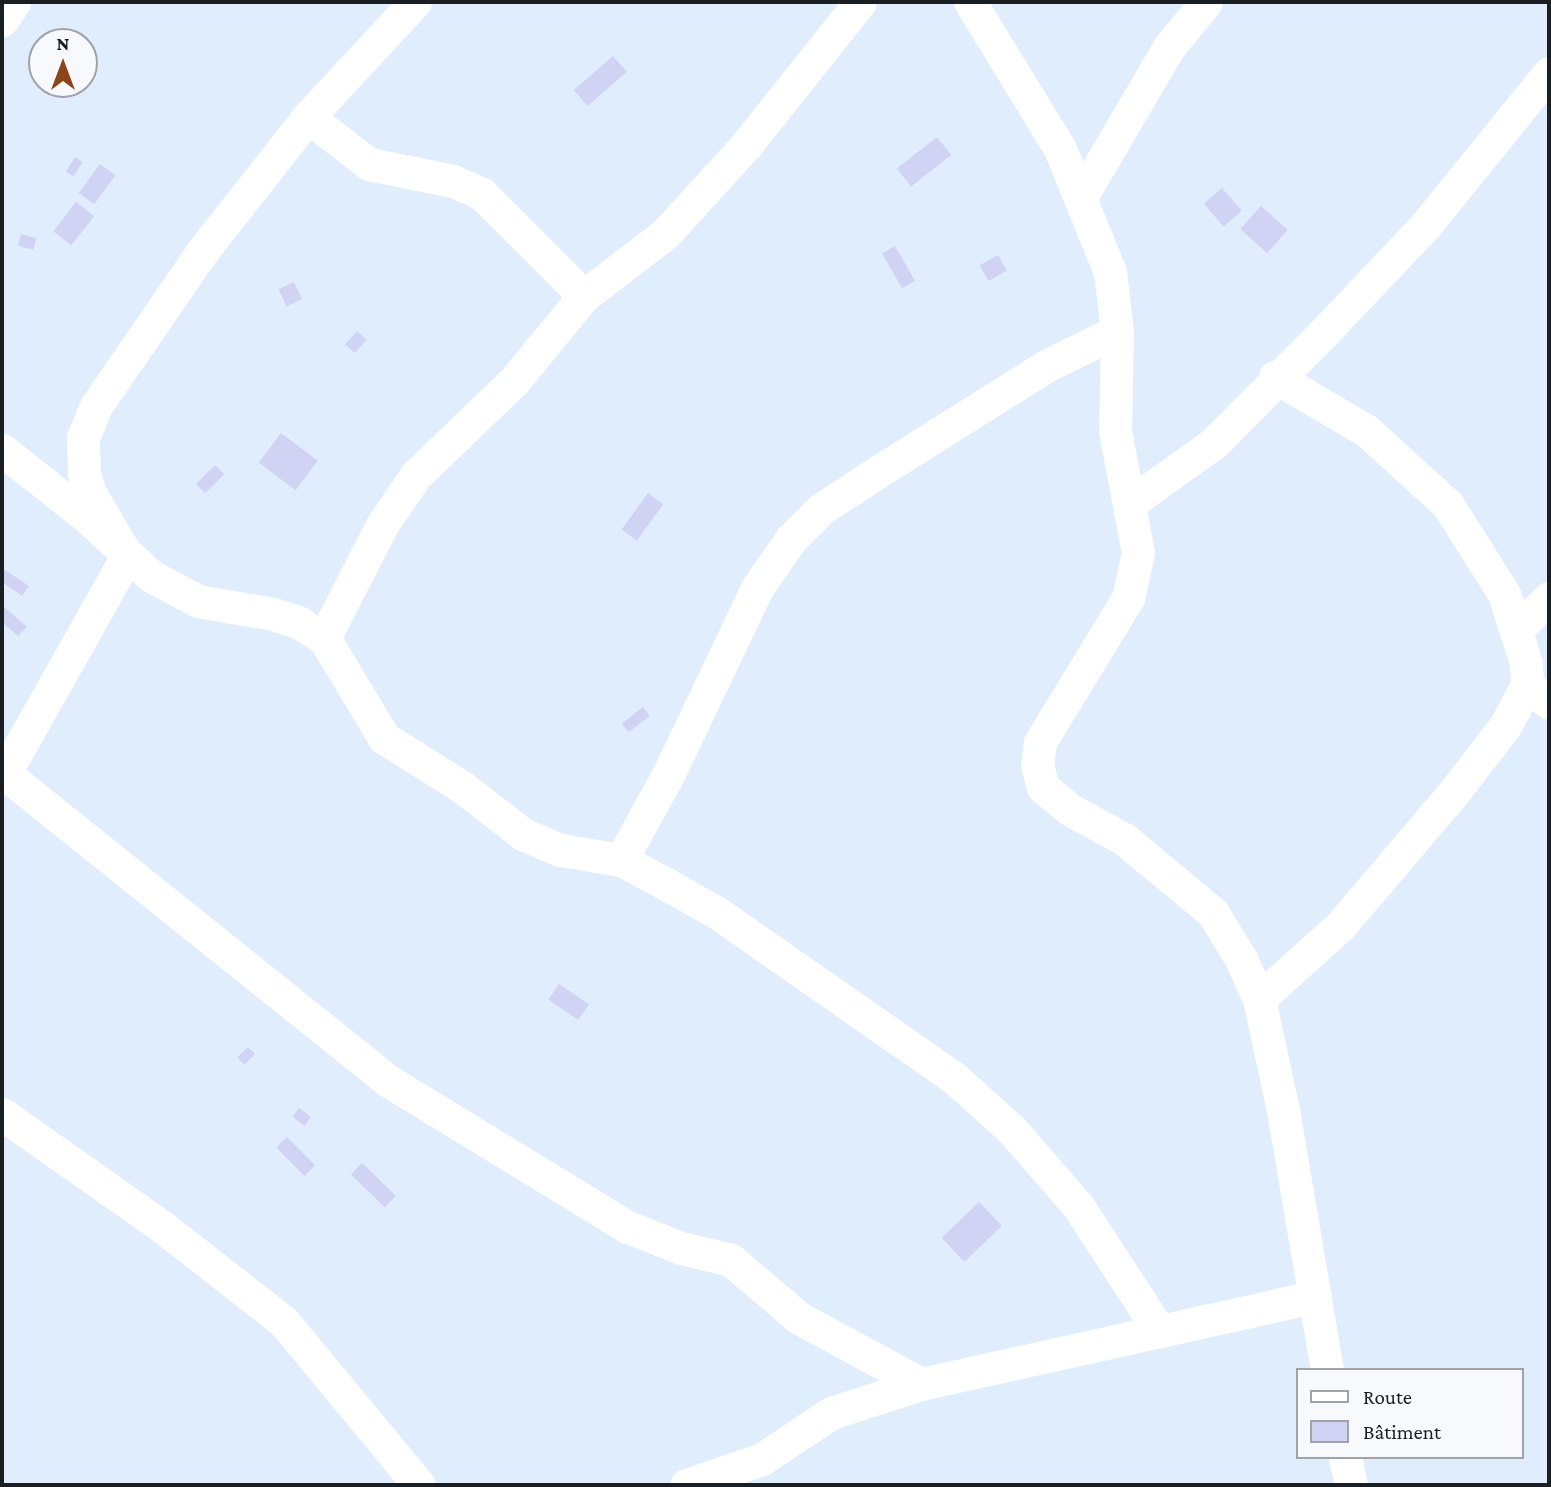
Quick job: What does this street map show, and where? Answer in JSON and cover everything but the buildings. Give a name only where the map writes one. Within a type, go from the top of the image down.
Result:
[{"type":"street","points":[[2,20],[14,2]]},
{"type":"street","points":[[324,638],[382,525],[416,475],[513,383],[584,296],[667,233],[747,144],[860,2]]},
{"type":"street","points":[[971,2],[1033,98],[1081,197],[1110,272],[1117,331],[1115,431],[1138,553],[1136,575],[1128,598],[1040,742],[1037,765],[1043,787],[1069,809],[1124,839],[1167,870],[1213,913],[1259,999],[1283,1110],[1312,1297],[1327,1368]]},
{"type":"street","points":[[1081,197],[1170,47],[1206,2]]},
{"type":"street","points":[[127,556],[90,493],[84,473],[82,438],[91,417],[201,253],[397,8]]},
{"type":"street","points":[[1130,503],[1214,443],[1275,377],[1425,226],[1549,73]]},
{"type":"street","points":[[308,117],[369,164],[453,181],[482,194],[584,296]]},
{"type":"street","points":[[621,860],[668,775],[757,588],[791,538],[821,509],[884,468],[1046,366],[1117,331]]},
{"type":"street","points":[[1259,999],[1340,926],[1488,748],[1538,694],[1504,594],[1448,505],[1367,431],[1275,377]]},
{"type":"street","points":[[2,450],[86,516],[151,576],[198,601],[273,614],[298,622],[324,638],[368,719],[406,756],[462,787],[523,834],[560,850],[621,860],[719,914],[953,1077],[1012,1130],[1078,1206],[1160,1332]]},
{"type":"street","points":[[127,556],[3,775],[390,1082],[628,1227],[681,1248],[731,1260],[799,1318],[921,1384]]},
{"type":"street","points":[[1517,629],[1549,598]]},
{"type":"street","points":[[2,1114],[160,1225],[284,1322],[419,1485]]},
{"type":"street","points":[[687,1485],[762,1459],[831,1413],[921,1384],[1312,1297]]},
{"type":"street","points":[[1345,1459],[1351,1485]]}]
